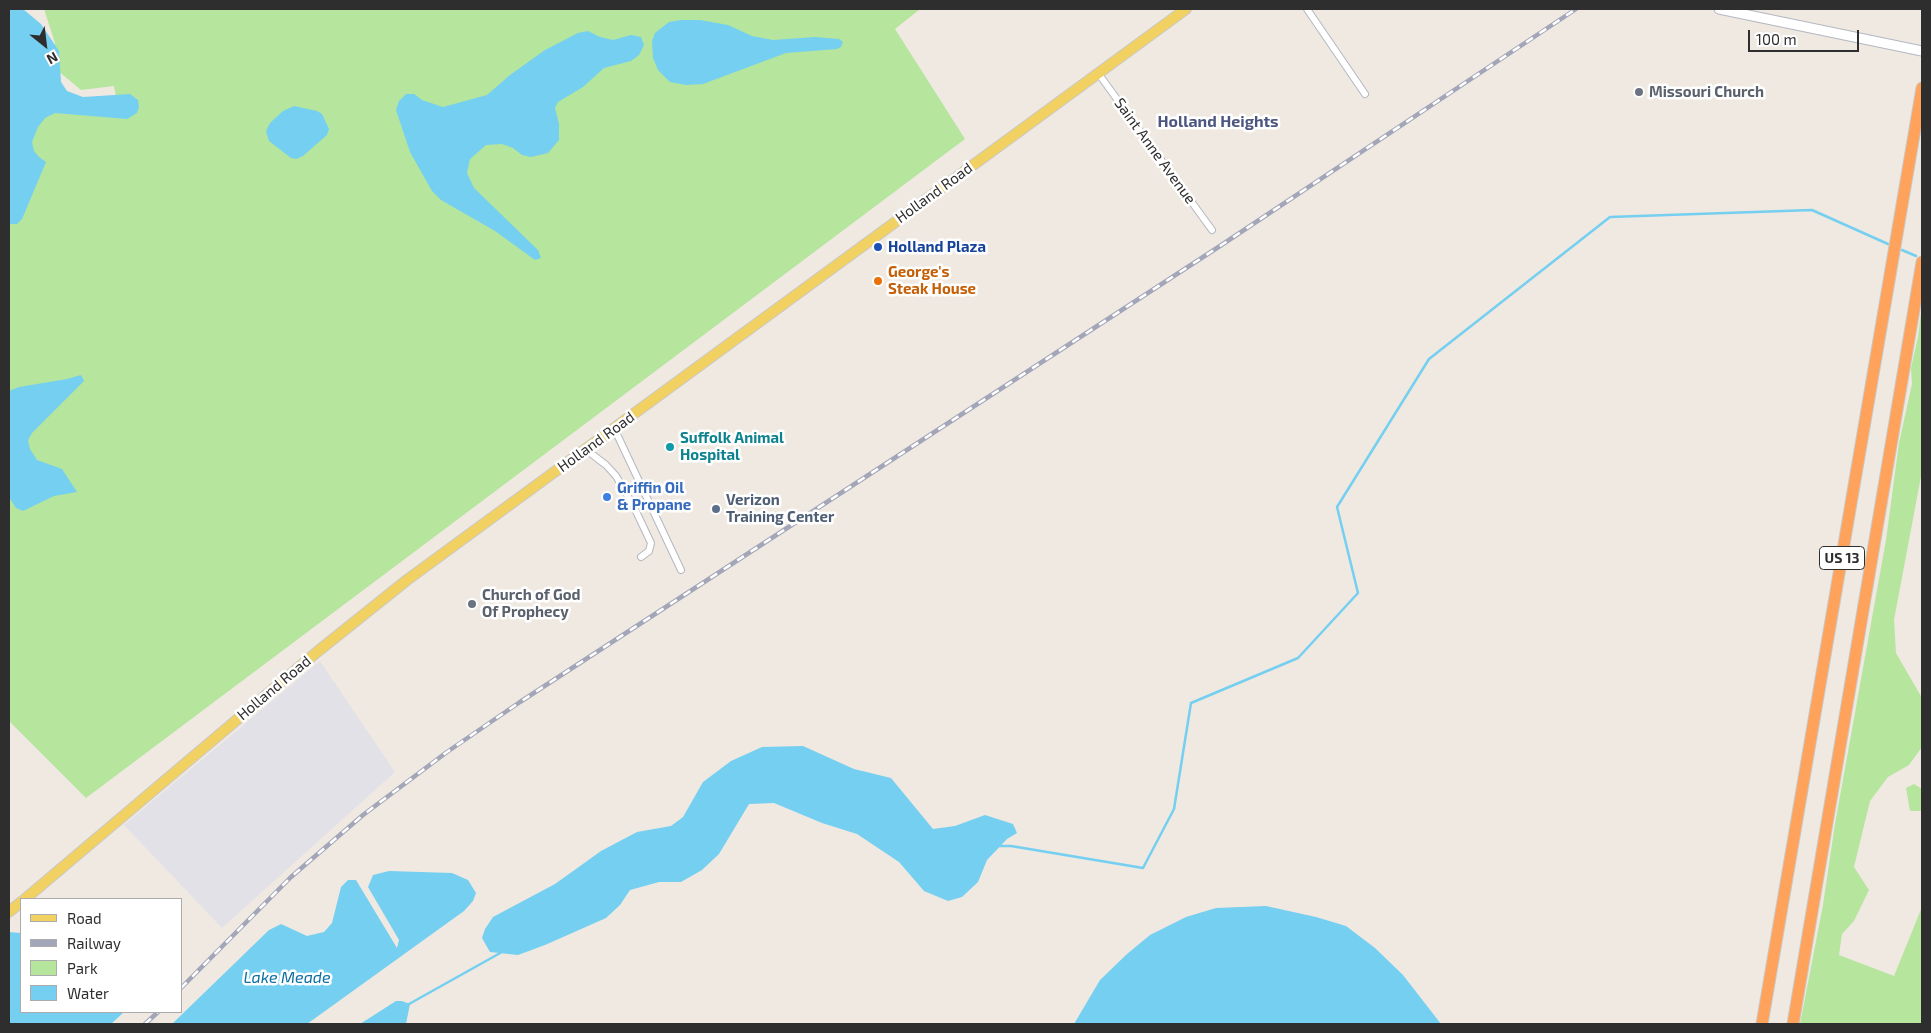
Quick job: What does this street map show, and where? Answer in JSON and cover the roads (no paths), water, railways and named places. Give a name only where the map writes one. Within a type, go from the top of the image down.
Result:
[{"type":"highway","name":"US 13","points":[[1762,1024],[1922,89]]},
{"type":"highway","name":"US 13","points":[[1792,1024],[1922,262]]},
{"type":"main road","name":"Holland Road","points":[[26,898],[357,619],[461,540],[1098,73],[1180,10]]},
{"type":"main road","points":[[9,912],[20,903]]},
{"type":"street","points":[[1307,9],[1365,94]]},
{"type":"street","points":[[1719,9],[1922,51]]},
{"type":"street","name":"Saint Anne Avenue","points":[[1098,73],[1212,230]]},
{"type":"street","points":[[614,428],[681,570]]},
{"type":"street","points":[[586,449],[616,476],[633,505],[650,543],[649,551],[641,557]]},
{"type":"water","points":[[9,9],[23,9],[41,24],[59,51],[61,82],[67,91],[83,97],[130,94],[138,100],[139,107],[137,113],[127,119],[55,113],[45,118],[38,127],[32,142],[34,151],[46,162],[22,219],[17,224],[9,224]]},
{"type":"water","points":[[700,20],[728,25],[752,36],[773,40],[815,37],[839,39],[843,42],[841,47],[837,49],[786,53],[703,84],[686,85],[670,82],[658,70],[653,58],[652,41],[655,33],[669,22]]},
{"type":"water","points":[[588,31],[600,37],[613,40],[631,35],[641,37],[644,45],[639,55],[631,61],[604,68],[583,87],[558,102],[555,108],[559,124],[559,140],[548,153],[531,157],[522,155],[513,148],[502,144],[486,145],[470,159],[467,173],[474,188],[538,250],[541,258],[535,260],[495,231],[441,200],[432,191],[410,152],[396,110],[399,101],[406,94],[414,94],[422,100],[443,107],[487,95],[510,75],[545,50],[578,33]]},
{"type":"water","points":[[294,106],[317,111],[322,114],[329,129],[327,135],[303,156],[296,159],[291,158],[269,141],[266,131],[270,123],[283,111]]},
{"type":"water","points":[[81,375],[84,381],[32,433],[28,440],[30,449],[37,460],[62,469],[77,492],[54,496],[23,511],[16,508],[9,497],[9,391],[19,387]]},
{"type":"water","points":[[803,746],[854,769],[891,778],[933,829],[955,826],[985,815],[1013,824],[1017,833],[1007,839],[987,860],[978,882],[962,897],[948,901],[924,891],[899,862],[857,834],[822,823],[774,803],[749,804],[719,854],[702,870],[681,882],[659,882],[630,890],[620,905],[606,918],[518,955],[490,952],[482,938],[485,929],[493,917],[555,884],[601,851],[637,832],[671,826],[683,817],[703,782],[731,761],[762,747]]},
{"type":"water","name":"Lake Meade","points":[[389,871],[452,873],[468,880],[476,893],[473,901],[464,911],[307,1024],[172,1024],[269,930],[281,924],[307,936],[324,932],[332,923],[341,887],[348,880],[356,880],[397,948],[399,940],[368,887],[373,875]]},
{"type":"water","points":[[1266,906],[1346,926],[1375,948],[1403,975],[1441,1024],[1074,1024],[1100,980],[1150,935],[1186,917],[1216,908]]},
{"type":"water","points":[[9,932],[20,933],[20,1013],[123,1013],[111,1024],[9,1024]]},
{"type":"water","points":[[396,1001],[410,1004],[406,1024],[360,1024]]},
{"type":"waterway","points":[[998,846],[1011,846],[1143,868],[1174,809],[1191,703],[1298,658],[1358,593],[1337,507],[1429,359],[1610,217],[1812,210],[1888,244]]},
{"type":"waterway","points":[[1902,250],[1916,256]]},
{"type":"waterway","points":[[409,1004],[502,952]]},
{"type":"railway","points":[[182,987],[291,877],[363,815],[447,752],[520,702],[1220,246],[1576,9]]},
{"type":"railway","points":[[145,1024],[157,1013]]},
{"type":"place","name":"Missouri Church","points":[[1639,92]]},
{"type":"place","name":"Holland Plaza","points":[[878,247]]},
{"type":"place","name":"George's Steak House","points":[[878,281]]},
{"type":"place","name":"Suffolk Animal Hospital","points":[[670,447]]},
{"type":"place","name":"Griffin Oil & Propane","points":[[607,497]]},
{"type":"place","name":"Verizon Training Center","points":[[716,509]]},
{"type":"place","name":"Church of God Of Prophecy","points":[[472,604]]},
{"type":"district","name":"Holland Heights","points":[[1218,122]]}]
